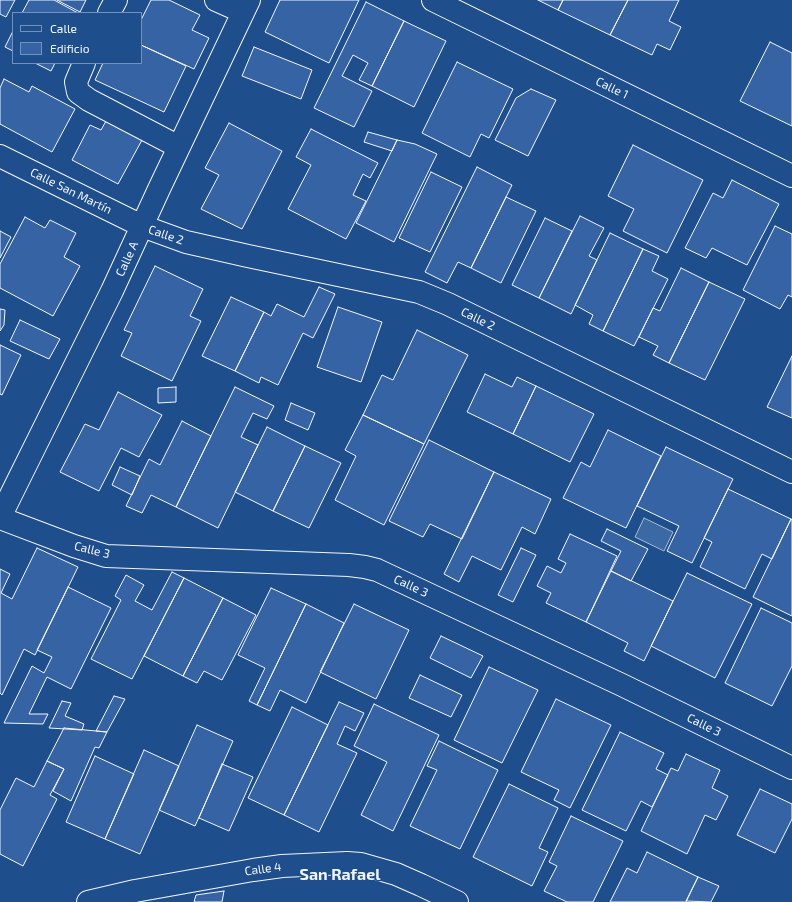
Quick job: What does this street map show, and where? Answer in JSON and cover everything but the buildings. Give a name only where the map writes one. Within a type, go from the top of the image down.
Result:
[{"type":"street","points":[[110,12],[116,0]]},
{"type":"street","points":[[216,0],[246,6]]},
{"type":"street","name":"Calle 1","points":[[432,0],[792,176]]},
{"type":"street","name":"Calle A","points":[[0,517],[112,291],[246,6]]},
{"type":"street","points":[[84,64],[76,82],[78,92],[82,96],[179,147]]},
{"type":"street","name":"Calle San Martín","points":[[0,156],[142,226]]},
{"type":"street","name":"Calle 2","points":[[142,226],[186,242],[419,292],[448,304],[792,472]]},
{"type":"street","name":"Calle 3","points":[[0,517],[74,546],[106,556],[349,565],[377,570],[622,684],[792,768]]},
{"type":"street","name":"Calle 4","points":[[88,902],[135,891],[246,871],[282,866],[347,863],[361,864],[396,874],[457,902]]},
{"type":"water","points":[[644,518],[673,532],[664,551],[635,537]]},
{"type":"district","name":"San Rafael","points":[[340,875]]}]
